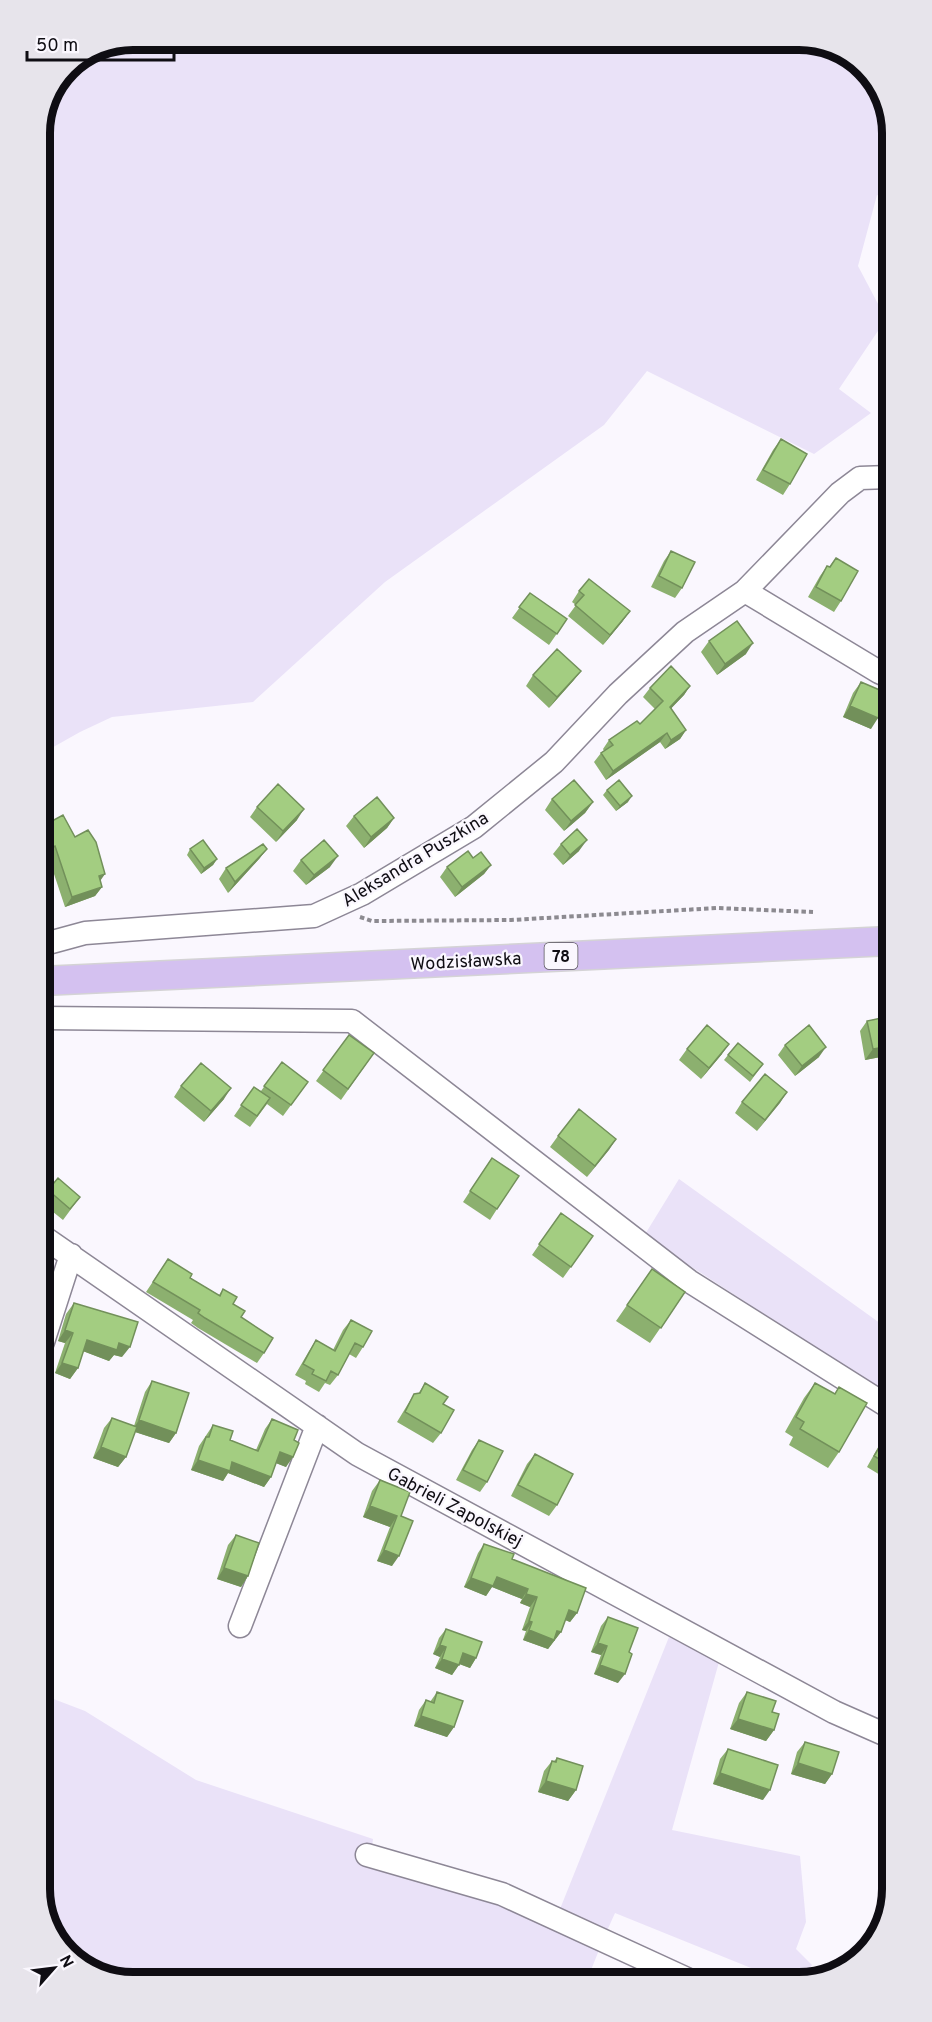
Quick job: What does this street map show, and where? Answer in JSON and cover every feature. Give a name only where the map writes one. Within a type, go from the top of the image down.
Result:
[{"type":"main road","name":"Wodzisławska","points":[[50,981],[882,941]]},
{"type":"street","name":"Aleksandra Puszkina","points":[[50,943],[85,933],[314,915],[354,898],[474,827],[554,762],[618,694],[685,632],[745,591],[840,493],[861,478],[882,477]]},
{"type":"street","points":[[745,591],[882,673]]},
{"type":"street","points":[[49,1018],[352,1021],[689,1281],[882,1403]]},
{"type":"street","name":"Gabrieli Zapolskiej","points":[[49,1241],[357,1454],[834,1712],[882,1734]]},
{"type":"street","points":[[49,1320],[70,1256]]},
{"type":"street","points":[[240,1626],[317,1426]]},
{"type":"street","points":[[367,1855],[502,1894],[672,1972]]},
{"type":"path","points":[[372,921],[511,920],[717,908],[813,912]]},
{"type":"shaded area","points":[[133,49],[805,50],[815,51],[841,61],[865,82],[874,96],[881,117],[882,197],[877,195],[858,266],[882,311],[882,325],[839,389],[871,413],[814,454],[647,371],[604,425],[385,582],[253,702],[112,717],[50,749],[50,127],[52,111],[58,96],[78,70],[106,54]]},
{"type":"shaded area","points":[[679,1179],[882,1325],[882,1391],[644,1236]]},
{"type":"shaded area","points":[[669,1637],[719,1662],[672,1830],[800,1856],[806,1922],[796,1949],[812,1965],[807,1972],[761,1972],[615,1913],[606,1933],[560,1909]]},
{"type":"shaded area","points":[[49,1697],[85,1711],[196,1780],[373,1839],[370,1863],[503,1900],[601,1945],[590,1972],[127,1972],[101,1966],[84,1956],[84,1938],[66,1938],[58,1926],[51,1905],[49,1889]]},
{"type":"building","points":[[781,439],[807,454],[790,484],[763,470]]},
{"type":"building","points":[[671,551],[695,562],[682,588],[659,576]]},
{"type":"building","points":[[836,558],[858,571],[841,601],[816,587],[827,566],[830,567]]},
{"type":"building","points":[[589,579],[630,611],[610,635],[575,605],[584,595],[579,591]]},
{"type":"building","points":[[530,593],[567,619],[557,634],[519,607]]},
{"type":"building","points":[[737,621],[753,643],[725,664],[709,641]]},
{"type":"building","points":[[557,649],[581,671],[557,697],[533,675]]},
{"type":"building","points":[[671,666],[690,686],[670,707],[686,730],[671,740],[667,733],[613,771],[601,753],[613,745],[609,740],[637,721],[640,724],[663,701],[650,688]]},
{"type":"building","points":[[861,682],[882,691],[882,709],[878,718],[850,706]]},
{"type":"building","points":[[574,780],[593,802],[571,821],[552,799]]},
{"type":"building","points":[[619,780],[632,796],[620,806],[607,790]]},
{"type":"building","points":[[278,784],[304,809],[283,831],[257,807]]},
{"type":"building","points":[[377,797],[394,818],[371,837],[354,816]]},
{"type":"building","points":[[63,815],[75,837],[88,830],[96,842],[105,874],[99,876],[102,887],[72,897],[55,846],[50,849],[50,822]]},
{"type":"building","points":[[577,829],[587,840],[570,855],[561,844]]},
{"type":"building","points":[[203,840],[217,859],[204,868],[190,849]]},
{"type":"building","points":[[324,840],[338,856],[314,875],[301,860]]},
{"type":"building","points":[[263,844],[267,849],[235,882],[226,868]]},
{"type":"building","points":[[468,851],[473,858],[481,852],[491,865],[462,887],[447,867]]},
{"type":"building","points":[[882,1018],[882,1048],[873,1049],[867,1021]]},
{"type":"building","points":[[707,1025],[729,1044],[709,1068],[687,1049]]},
{"type":"building","points":[[809,1025],[826,1047],[802,1066],[785,1045]]},
{"type":"building","points":[[349,1035],[374,1053],[348,1089],[323,1070]]},
{"type":"building","points":[[738,1043],[763,1064],[753,1076],[728,1055]]},
{"type":"building","points":[[282,1062],[308,1082],[291,1105],[264,1086]]},
{"type":"building","points":[[201,1063],[231,1088],[211,1111],[181,1086]]},
{"type":"building","points":[[765,1074],[787,1092],[765,1120],[742,1102]]},
{"type":"building","points":[[254,1087],[270,1098],[257,1116],[241,1105]]},
{"type":"building","points":[[579,1109],[616,1139],[595,1166],[558,1136]]},
{"type":"building","points":[[492,1158],[519,1176],[497,1209],[470,1191]]},
{"type":"building","points":[[58,1178],[80,1197],[70,1209],[49,1191]]},
{"type":"building","points":[[561,1213],[593,1236],[571,1267],[539,1244]]},
{"type":"building","points":[[168,1259],[192,1274],[190,1278],[220,1296],[223,1289],[237,1297],[233,1304],[245,1311],[241,1317],[273,1338],[264,1353],[205,1318],[198,1313],[200,1310],[153,1282]]},
{"type":"building","points":[[652,1269],[685,1292],[661,1328],[627,1305]]},
{"type":"building","points":[[74,1303],[138,1322],[130,1347],[119,1343],[117,1350],[87,1340],[78,1368],[62,1363],[73,1333],[65,1330]]},
{"type":"building","points":[[351,1320],[372,1331],[363,1347],[355,1343],[338,1375],[331,1371],[326,1381],[312,1374],[314,1370],[303,1364],[316,1340],[335,1351]]},
{"type":"building","points":[[152,1381],[189,1393],[176,1433],[139,1420]]},
{"type":"building","points":[[425,1383],[448,1397],[443,1404],[454,1410],[441,1433],[405,1412],[414,1394],[420,1393]]},
{"type":"building","points":[[815,1383],[835,1394],[839,1387],[867,1403],[839,1452],[800,1429],[804,1422],[796,1417]]},
{"type":"building","points":[[112,1418],[137,1427],[126,1457],[101,1447]]},
{"type":"building","points":[[272,1419],[298,1430],[294,1440],[299,1443],[293,1457],[280,1452],[271,1477],[232,1462],[230,1471],[198,1460],[213,1425],[233,1431],[230,1440],[258,1451]]},
{"type":"building","points":[[479,1440],[503,1451],[487,1482],[463,1470]]},
{"type":"building","points":[[882,1443],[882,1461],[874,1456]]},
{"type":"building","points":[[535,1454],[573,1474],[557,1505],[518,1485]]},
{"type":"building","points":[[380,1480],[410,1492],[401,1516],[413,1521],[399,1556],[384,1550],[397,1516],[370,1506]]},
{"type":"building","points":[[236,1535],[259,1543],[248,1576],[224,1568]]},
{"type":"building","points":[[484,1544],[514,1554],[512,1559],[586,1588],[577,1613],[569,1610],[561,1632],[557,1631],[554,1640],[529,1630],[532,1622],[529,1621],[537,1597],[526,1594],[528,1589],[497,1577],[493,1586],[471,1578]]},
{"type":"building","points":[[608,1617],[638,1628],[629,1652],[632,1654],[625,1674],[600,1665],[607,1646],[598,1643]]},
{"type":"building","points":[[446,1629],[482,1642],[476,1658],[463,1653],[459,1665],[442,1659],[446,1647],[440,1645]]},
{"type":"building","points":[[437,1692],[463,1701],[454,1727],[421,1716],[426,1700],[434,1703]]},
{"type":"building","points":[[747,1692],[776,1701],[772,1712],[779,1714],[774,1730],[738,1719]]},
{"type":"building","points":[[805,1742],[839,1752],[832,1774],[798,1763]]},
{"type":"building","points":[[728,1749],[778,1765],[770,1790],[720,1773]]},
{"type":"building","points":[[557,1758],[583,1766],[576,1790],[546,1781],[552,1761],[556,1762]]}]
